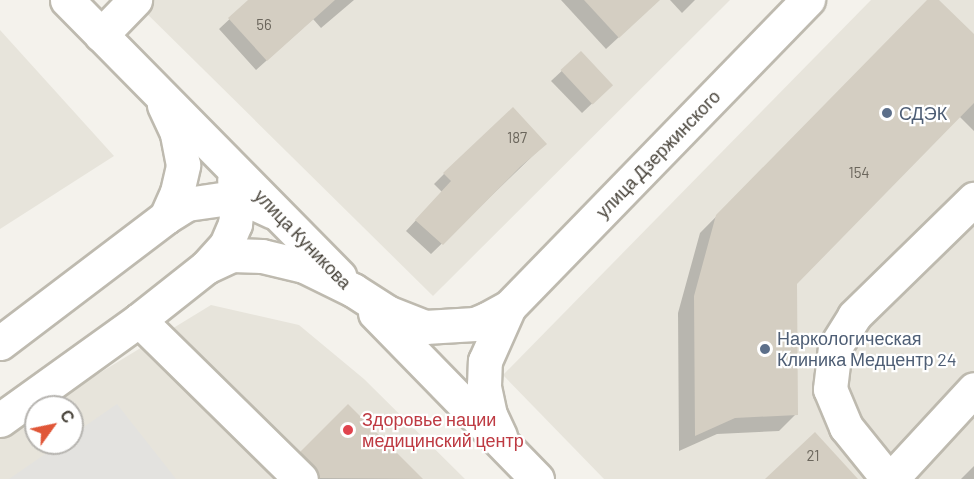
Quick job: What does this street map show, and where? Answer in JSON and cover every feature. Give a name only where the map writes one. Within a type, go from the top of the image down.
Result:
[{"type":"street","name":"улица Куникова","points":[[67,0],[157,89],[537,479]]},
{"type":"street","points":[[101,35],[135,0]]},
{"type":"street","name":"улица Дзержинского","points":[[509,307],[808,0]]},
{"type":"street","points":[[157,89],[177,133],[183,165],[177,192],[166,217]]},
{"type":"street","points":[[0,420],[139,320],[206,267],[226,245],[235,224],[236,183],[225,159]]},
{"type":"street","points":[[0,343],[166,217],[187,204],[228,198],[254,203],[280,215]]},
{"type":"street","points":[[974,199],[854,316],[835,347],[830,389],[846,427],[890,479],[974,389]]},
{"type":"street","points":[[206,267],[232,255],[262,256],[304,266],[353,290],[387,312],[425,327],[475,324],[509,307]]},
{"type":"street","points":[[505,446],[490,415],[484,386],[484,361],[509,307]]},
{"type":"street","points":[[139,320],[301,479]]},
{"type":"shaded area","points":[[133,0],[730,0],[433,296]]},
{"type":"shaded area","points":[[871,0],[974,0],[974,479],[604,479],[503,375]]},
{"type":"shaded area","points":[[0,30],[114,156],[0,229]]},
{"type":"shaded area","points":[[211,305],[299,325],[364,379],[465,479],[0,479],[0,434],[24,419],[24,455],[84,455],[84,395],[64,395]]},
{"type":"shaded area","points":[[117,404],[176,479],[9,479],[44,455],[84,455],[84,427]]},
{"type":"building","points":[[248,0],[335,0],[267,61],[228,18]]},
{"type":"building","points":[[584,0],[660,0],[619,38]]},
{"type":"building","points":[[927,0],[939,0],[974,34],[974,103],[797,284],[798,415],[735,418],[695,436],[694,296],[716,215]]},
{"type":"building","points":[[581,51],[613,85],[593,104],[561,70]]},
{"type":"building","points":[[513,107],[547,144],[520,167],[443,245],[415,220],[451,181],[443,173]]},
{"type":"building","name":"Здоровье нации медицинский центр","points":[[348,404],[423,479],[319,478],[314,466],[300,452]]},
{"type":"building","points":[[815,432],[858,479],[765,479]]},
{"type":"place","name":"СДЭК","points":[[887,113]]},
{"type":"place","name":"Наркологическая Клиника Медцентр 24","points":[[765,349]]},
{"type":"place","name":"Здоровье нации медицинский центр","points":[[348,430]]}]
